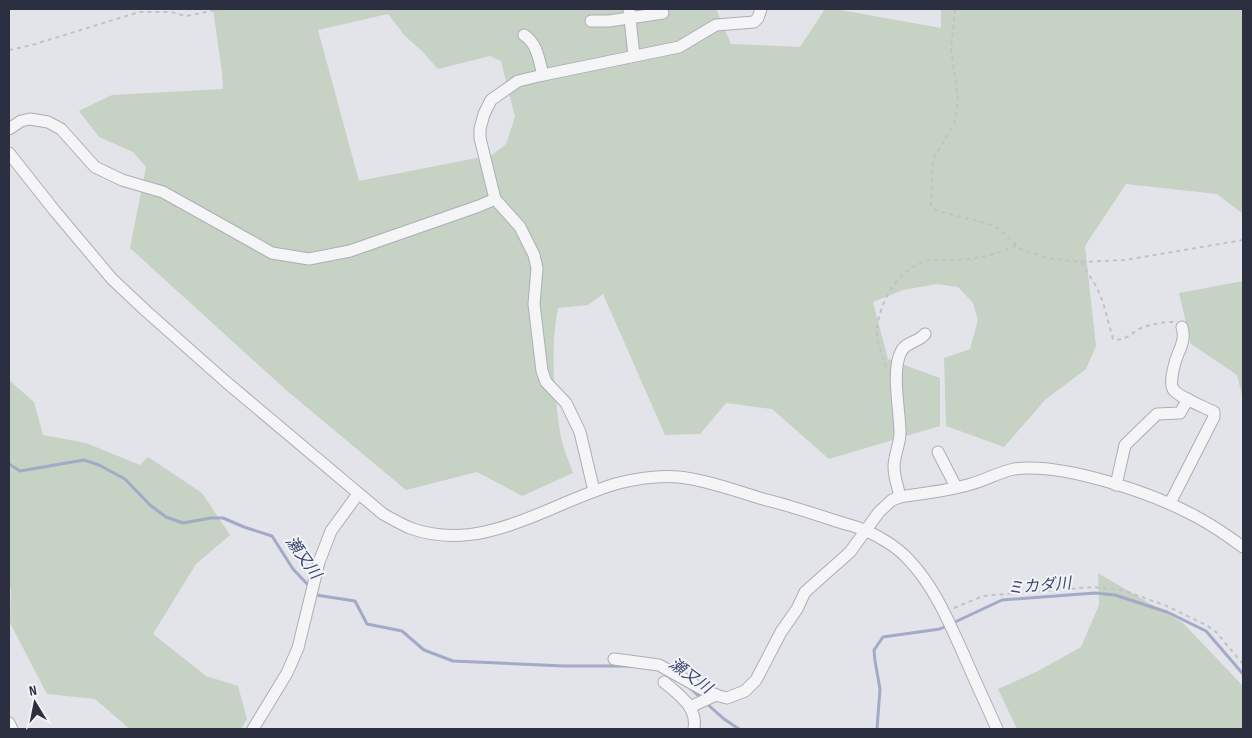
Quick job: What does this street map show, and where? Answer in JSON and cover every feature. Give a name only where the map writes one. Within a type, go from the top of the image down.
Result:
[{"type":"street","points":[[594,491],[580,432],[566,403],[546,382],[542,371],[534,304],[537,268],[534,255],[520,227],[495,199],[480,138],[484,114],[491,100],[518,82],[543,75],[679,47],[716,26],[754,22],[758,18],[761,9]]},
{"type":"street","points":[[591,21],[629,14],[663,13]]},
{"type":"street","points":[[629,14],[634,56]]},
{"type":"street","points":[[524,35],[534,45],[543,75]]},
{"type":"street","points":[[9,129],[21,121],[48,122],[61,129],[95,168],[122,180],[163,192],[272,253],[309,259],[350,251],[495,199]]},
{"type":"street","points":[[9,153],[112,279],[225,381],[383,514],[410,528],[441,535],[455,536],[490,532],[521,522],[594,491],[620,483],[647,477],[680,477],[799,509],[865,530],[907,557],[922,575],[945,612],[997,729]]},
{"type":"street","points":[[1170,503],[1214,417],[1214,412],[1174,390],[1171,383],[1175,361],[1184,335],[1182,327]]},
{"type":"street","points":[[900,497],[894,465],[900,434],[897,396],[898,361],[901,350],[921,339],[925,334]]},
{"type":"street","points":[[1116,485],[1125,445],[1157,414],[1180,413],[1188,399]]},
{"type":"street","points":[[938,452],[956,487]]},
{"type":"street","points":[[614,659],[660,665],[702,690],[727,698],[745,691],[756,680],[781,632],[797,609],[805,592],[850,552],[879,512],[892,500],[970,485],[999,473],[1022,468],[1048,468],[1070,472],[1170,503],[1204,521],[1243,547]]},
{"type":"street","points":[[253,729],[287,673],[298,648],[319,562],[331,531],[358,494]]},
{"type":"street","points":[[664,682],[686,701],[695,720],[694,729]]},
{"type":"street","points":[[690,708],[716,695]]},
{"type":"street","points":[[9,723],[12,729]]},
{"type":"path","points":[[9,50],[32,45],[139,12],[171,12],[186,16],[221,9]]},
{"type":"path","points":[[955,9],[951,49],[958,100],[954,124],[933,160],[931,205],[935,210],[998,228],[1021,250],[1047,258],[1081,262],[1125,260],[1243,240]]},
{"type":"path","points":[[889,374],[877,330],[886,298],[897,281],[917,264],[931,260],[958,260],[984,257],[1002,252],[1016,245]]},
{"type":"path","points":[[1081,262],[1096,286],[1103,302],[1112,339],[1124,339],[1142,328],[1164,322],[1174,322],[1182,327]]},
{"type":"path","points":[[945,612],[983,596],[1094,587],[1122,590],[1167,606],[1206,625],[1216,632],[1243,664]]},
{"type":"green space","points":[[213,9],[716,9],[731,44],[800,47],[825,9],[835,9],[941,28],[941,9],[1243,9],[1243,214],[1217,194],[1126,184],[1085,246],[1096,346],[1086,369],[1046,399],[1004,447],[946,426],[944,358],[970,349],[978,320],[973,303],[958,287],[937,284],[903,290],[873,302],[888,359],[940,378],[940,426],[829,459],[772,409],[726,403],[700,434],[665,435],[603,294],[588,305],[558,308],[554,339],[556,401],[561,437],[573,473],[522,496],[477,472],[406,490],[286,390],[130,248],[146,167],[133,152],[99,137],[79,111],[112,95],[223,89]],"holes":[[[388,14],[405,36],[438,69],[490,56],[501,61],[515,117],[506,144],[492,155],[359,181],[318,30]]]},
{"type":"green space","points":[[1243,281],[1243,399],[1237,375],[1191,344],[1179,293]]},
{"type":"green space","points":[[9,380],[34,402],[43,435],[86,443],[140,465],[148,457],[202,493],[230,535],[196,564],[153,634],[206,676],[238,686],[247,719],[241,729],[130,729],[95,699],[47,694],[10,623]]},
{"type":"green space","points":[[1098,573],[1183,623],[1242,685],[1243,729],[1017,729],[998,689],[1038,671],[1081,647],[1099,605]]},
{"type":"waterway","name":"瀬又川","points":[[9,464],[20,471],[84,460],[99,465],[125,479],[150,505],[166,517],[183,523],[223,518],[272,536],[293,569],[310,587]]},
{"type":"waterway","name":"瀬又川","points":[[314,592],[316,595],[355,601],[367,624],[402,631],[424,650],[453,661],[564,666],[630,666]]},
{"type":"waterway","name":"ミカダ川","points":[[877,729],[880,689],[874,650],[883,637],[940,629],[1002,600],[1095,593],[1115,595],[1167,612],[1206,631],[1243,674]]},
{"type":"waterway","name":"瀬又川","points":[[690,688],[702,699]]},
{"type":"waterway","name":"瀬又川","points":[[706,703],[739,729]]}]
